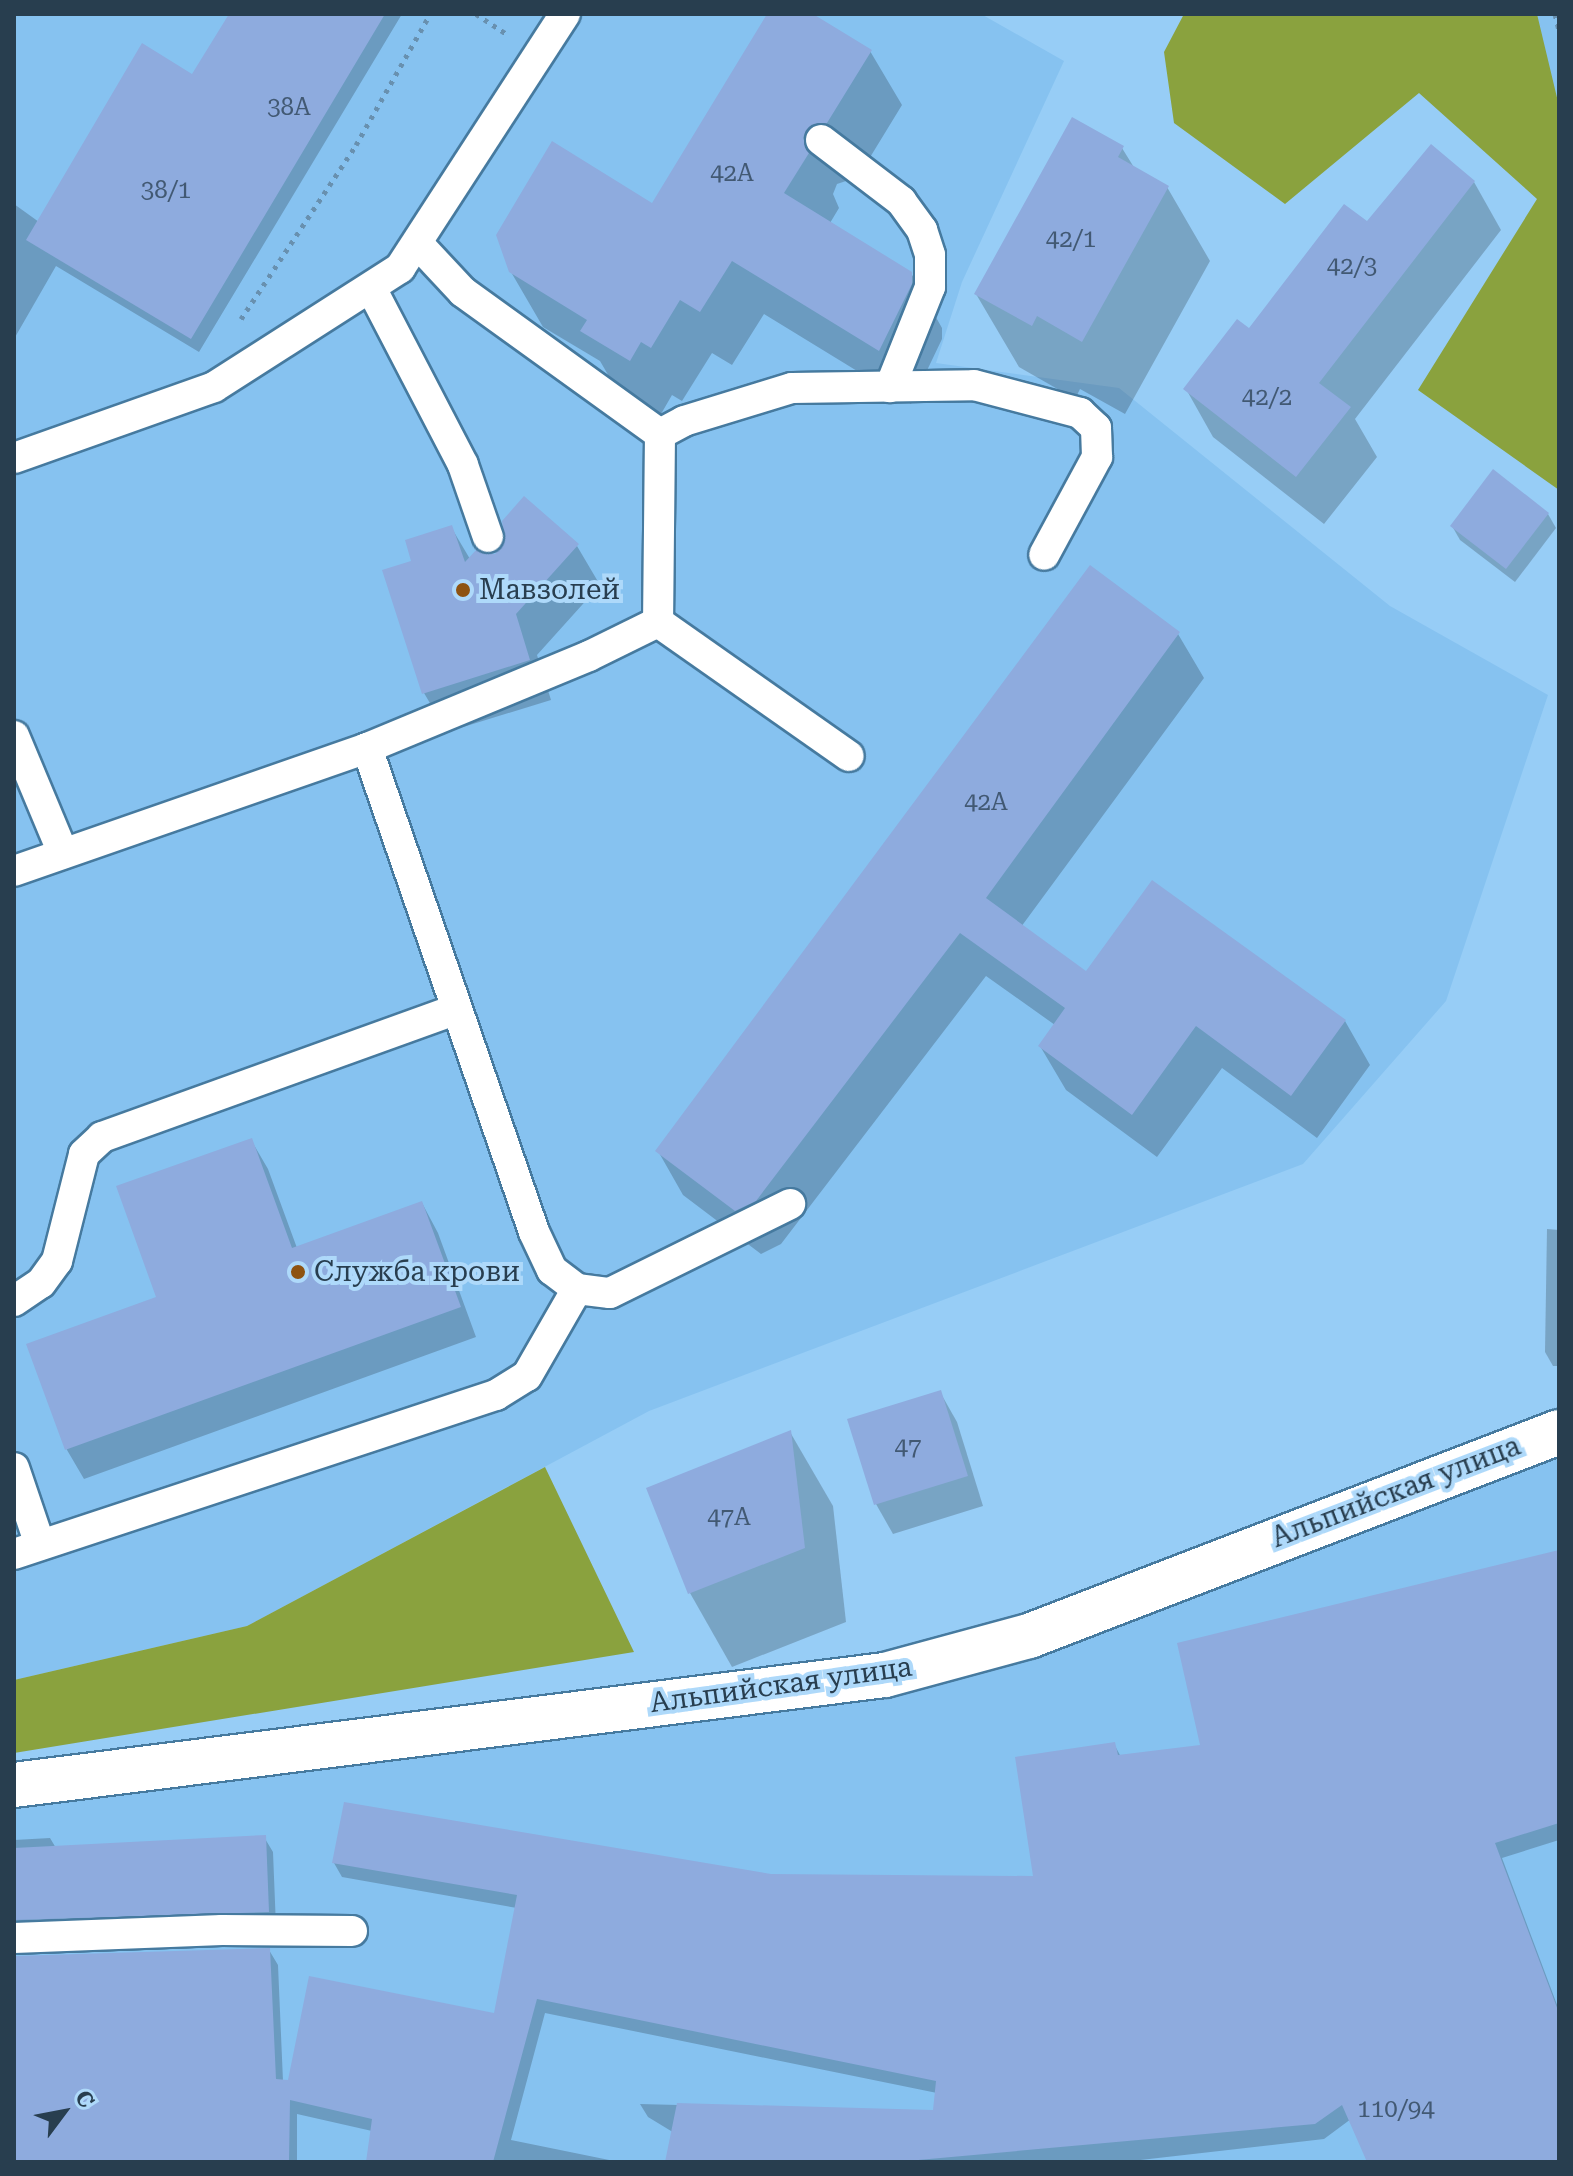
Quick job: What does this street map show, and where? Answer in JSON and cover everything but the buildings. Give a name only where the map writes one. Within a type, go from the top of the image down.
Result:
[{"type":"street","name":"Альпийская улица","points":[[14,1785],[885,1675],[1029,1636],[1559,1432]]},
{"type":"lane","points":[[14,458],[214,387],[400,268],[419,245],[565,14]]},
{"type":"lane","points":[[821,140],[901,201],[922,230],[930,255],[930,287],[890,387]]},
{"type":"lane","points":[[419,245],[463,292],[660,434]]},
{"type":"lane","points":[[371,288],[463,465],[488,537]]},
{"type":"lane","points":[[660,434],[684,421],[792,388],[974,385],[1080,413],[1096,428],[1097,457],[1044,555]]},
{"type":"lane","points":[[658,622],[660,434]]},
{"type":"lane","points":[[14,871],[367,748],[589,656],[658,622]]},
{"type":"lane","points":[[658,622],[849,756]]},
{"type":"lane","points":[[14,736],[63,853]]},
{"type":"lane","points":[[367,748],[534,1232],[552,1270],[577,1289],[610,1293],[790,1204]]},
{"type":"lane","points":[[14,1301],[41,1283],[57,1261],[84,1154],[102,1137],[457,1009]]},
{"type":"lane","points":[[14,1468],[27,1549],[496,1395],[527,1376],[577,1289]]},
{"type":"lane","points":[[14,1938],[222,1930],[352,1931]]},
{"type":"path","points":[[214,387],[208,368],[356,145],[430,14]]},
{"type":"path","points":[[1555,14],[1559,30]]},
{"type":"shaded area","points":[[14,14],[981,14],[1064,61],[962,282],[936,363],[1119,388],[1390,606],[1548,695],[1446,1001],[1303,1164],[649,1411],[247,1626],[14,1680]]},
{"type":"shaded area","points":[[1537,14],[1559,14],[1559,106],[1542,52]]},
{"type":"shaded area","points":[[1559,1423],[1559,2162],[14,2162],[14,1778],[927,1665]]},
{"type":"green space","points":[[1184,14],[1537,14],[1559,106],[1559,490],[1418,390],[1537,199],[1419,93],[1285,204],[1174,123],[1164,52]]},
{"type":"green space","points":[[545,1467],[634,1652],[14,1753],[14,1680],[247,1626]]},
{"type":"place","name":"Мавзолей","points":[[463,590]]},
{"type":"place","name":"Служба крови","points":[[298,1272]]}]
